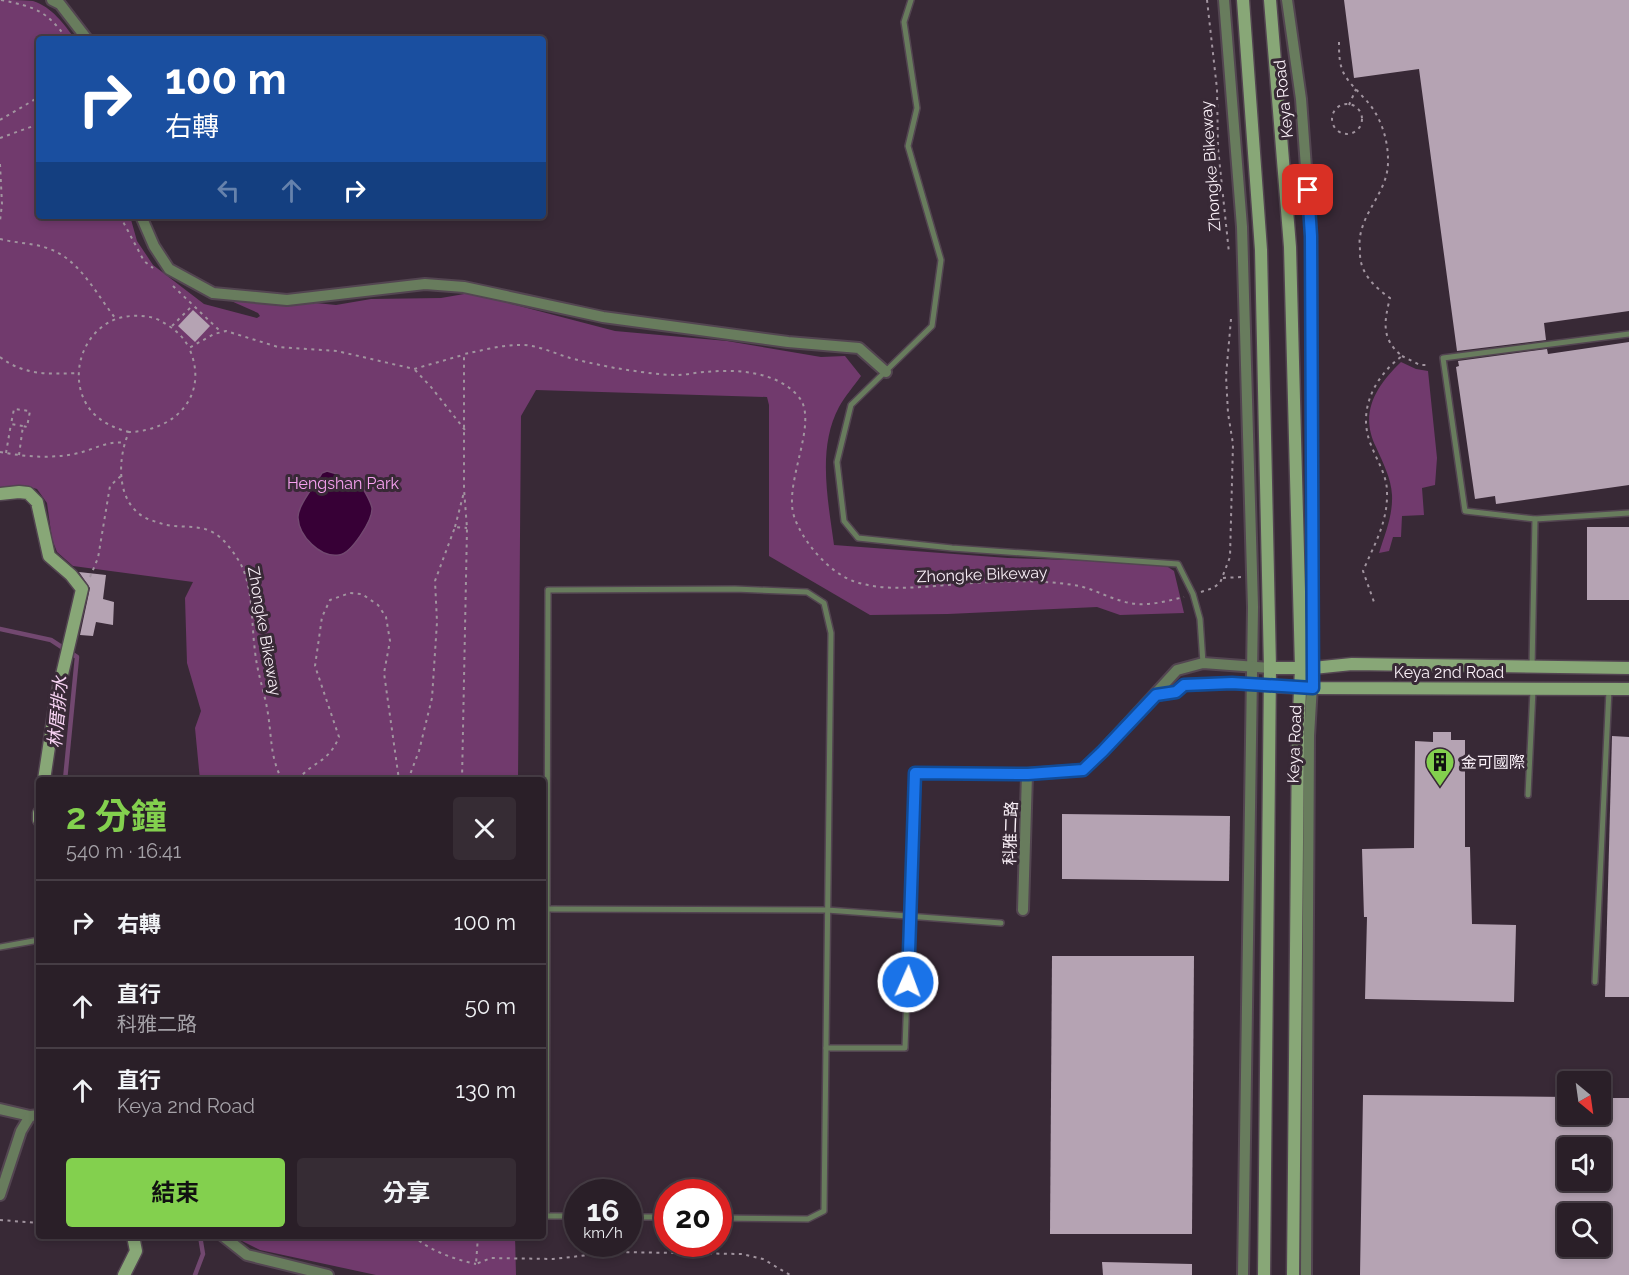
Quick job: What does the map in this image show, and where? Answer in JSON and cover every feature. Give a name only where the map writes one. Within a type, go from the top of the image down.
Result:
[{"type":"street","points":[[52,0],[60,4],[85,36]]},
{"type":"street","points":[[1224,0],[1242,227],[1252,577],[1243,1275]]},
{"type":"street","name":"Keya Road","points":[[1244,0],[1261,250],[1270,668],[1264,1275]]},
{"type":"street","name":"Keya Road","points":[[1270,0],[1290,247],[1307,668]]},
{"type":"street","name":"Keya Road","points":[[1287,0],[1301,99],[1311,236],[1307,668],[1309,748],[1306,1275]]},
{"type":"street","points":[[142,219],[154,246],[169,269],[213,293],[287,300],[425,284],[464,287],[603,317],[788,342],[859,348],[886,372]]},
{"type":"street","points":[[0,494],[28,493],[37,502],[49,556],[71,575],[82,589],[64,662],[45,777]]},
{"type":"street","points":[[1028,774],[1083,770],[1156,695],[1177,670],[1203,663],[1270,668]]},
{"type":"street","name":"Keya 2nd Road","points":[[1270,668],[1307,668],[1352,664],[1629,668]]},
{"type":"street","points":[[1156,695],[1176,692],[1184,685],[1232,683],[1270,686]]},
{"type":"street","name":"Keya 2nd Road","points":[[1270,686],[1629,689]]},
{"type":"street","name":"Keya Road","points":[[1293,1275],[1298,747],[1307,687]]},
{"type":"street","name":"科雅二路","points":[[1023,910],[1028,774]]},
{"type":"street","points":[[0,1108],[35,1116]]},
{"type":"street","points":[[0,1195],[21,1131],[35,1116]]},
{"type":"street","points":[[124,1275],[136,1251],[134,1239]]},
{"type":"street","points":[[227,1239],[247,1255],[328,1275]]},
{"type":"lane","points":[[911,0],[904,22],[916,108],[908,146],[941,260],[932,326],[852,405],[837,462],[844,521],[858,538],[952,548],[1178,564],[1193,594],[1200,619],[1203,663]]},
{"type":"lane","points":[[1629,334],[1443,358],[1465,511],[1535,519],[1629,513]]},
{"type":"lane","points":[[1532,668],[1535,519]]},
{"type":"lane","points":[[564,1216],[546,1216],[548,590],[735,588],[807,592],[824,603],[831,633],[824,1211],[808,1219],[732,1218]]},
{"type":"lane","points":[[1528,795],[1533,688]]},
{"type":"lane","points":[[1595,982],[1609,689]]},
{"type":"lane","points":[[826,1048],[905,1048],[915,773],[1028,774]]},
{"type":"lane","points":[[547,909],[828,910],[1001,923]]},
{"type":"lane","points":[[0,947],[36,941]]},
{"type":"path","points":[[2,0],[33,6],[55,22],[65,36]]},
{"type":"path","name":"Zhongke Bikeway","points":[[1207,0],[1217,89],[1220,176],[1229,255]]},
{"type":"path","points":[[1339,42],[1340,62],[1345,76],[1366,99],[1383,128],[1389,161],[1385,183],[1359,237],[1361,265],[1376,288],[1390,298],[1385,318],[1388,342],[1402,356],[1420,364],[1426,364]]},
{"type":"path","points":[[1349,105],[1356,89]]},
{"type":"path","points":[[0,120],[36,99]]},
{"type":"path","points":[[1349,105],[1360,112],[1362,120],[1355,132],[1346,134],[1334,125],[1334,115],[1339,107],[1349,105]]},
{"type":"path","points":[[0,138],[36,125]]},
{"type":"path","points":[[0,164],[2,204],[0,221]]},
{"type":"path","points":[[0,239],[48,248],[69,260],[83,274],[116,319]]},
{"type":"path","points":[[172,326],[193,305]]},
{"type":"path","points":[[1232,309],[1226,376],[1233,444],[1233,510],[1230,557],[1223,578],[1252,577]]},
{"type":"path","points":[[134,315],[154,317],[172,326],[185,341],[194,359],[195,379],[190,398],[178,415],[162,426],[143,432],[129,432],[107,424],[93,412],[82,396],[80,360],[87,342],[99,328],[116,319],[134,315]]},
{"type":"path","name":"Zhongke Bikeway","points":[[189,348],[214,333],[226,331],[278,347],[337,351],[414,369],[464,354],[518,345],[543,349],[571,359],[638,371],[678,375],[708,371],[746,372],[771,377],[789,386],[801,399],[805,413],[805,427],[791,499],[795,519],[822,559],[834,571],[853,581],[908,588],[1030,581],[1079,586],[1124,602],[1151,605],[1214,588],[1223,578]]},
{"type":"path","points":[[462,777],[467,528],[464,489],[464,354]]},
{"type":"path","points":[[1374,602],[1363,571],[1383,527],[1388,504],[1381,465],[1366,434],[1366,407],[1372,390],[1391,364],[1402,356]]},
{"type":"path","points":[[0,357],[25,371],[53,374],[79,373]]},
{"type":"path","points":[[414,369],[465,430]]},
{"type":"path","points":[[6,453],[11,424],[14,408],[30,411],[27,427],[11,424]]},
{"type":"path","points":[[19,455],[23,426]]},
{"type":"path","name":"Zhongke Bikeway","points":[[129,432],[125,442],[121,476],[124,493],[134,509],[145,518],[176,527],[207,530],[219,535],[242,564],[246,575],[260,686],[268,712],[274,764],[280,777]]},
{"type":"path","points":[[0,452],[42,457],[61,456],[117,441],[125,442]]},
{"type":"path","points":[[82,589],[98,558],[110,486],[121,476]]},
{"type":"path","points":[[409,777],[419,751],[432,698],[437,622],[435,581],[455,527],[464,489]]},
{"type":"path","points":[[455,527],[467,528]]},
{"type":"path","points":[[300,777],[305,771],[321,762],[334,748],[339,737],[315,666],[322,617],[330,600],[350,593],[362,594],[371,599],[386,617],[390,641],[384,673],[399,777]]},
{"type":"path","points":[[0,1220],[36,1223]]},
{"type":"path","points":[[417,1239],[424,1245],[457,1260],[476,1264],[491,1258],[553,1259],[616,1252],[742,1254],[762,1259],[790,1275]]},
{"type":"path","points":[[476,1264],[478,1239]]},
{"type":"green space","name":"Hengshan Park","points":[[0,0],[33,1],[46,7],[73,36],[36,36],[36,219],[131,219],[137,241],[153,265],[204,304],[257,318],[260,316],[258,313],[213,293],[336,305],[371,299],[441,298],[470,293],[615,331],[727,341],[821,357],[845,356],[861,376],[839,407],[828,440],[826,474],[834,545],[1008,558],[1162,563],[1174,571],[1184,613],[1120,615],[1097,607],[870,615],[769,556],[769,405],[767,397],[536,390],[521,416],[518,777],[200,777],[195,728],[201,711],[187,663],[185,598],[193,582],[73,566],[57,552],[52,539],[47,503],[37,489],[23,485],[0,487]]},
{"type":"green space","points":[[1401,362],[1416,369],[1428,371],[1437,458],[1435,485],[1422,488],[1424,515],[1402,516],[1401,537],[1393,537],[1389,551],[1379,553],[1390,517],[1392,495],[1388,477],[1371,435],[1370,411],[1378,390]]},
{"type":"green space","points":[[515,1239],[516,1275],[376,1275],[260,1250],[240,1240]]},
{"type":"shaded area","points":[[327,471],[337,474],[339,480],[355,489],[362,488],[372,508],[369,520],[360,536],[349,549],[339,555],[325,553],[312,544],[302,532],[298,518],[300,507],[307,495],[322,473]]},
{"type":"building","points":[[1344,0],[1629,0],[1629,311],[1544,323],[1546,340],[1457,351],[1419,69],[1354,78]]},
{"type":"building","points":[[193,310],[210,326],[195,342],[178,326]]},
{"type":"building","points":[[1629,342],[1629,485],[1496,504],[1495,496],[1475,499],[1456,367],[1459,366],[1458,361],[1547,349],[1548,354]]},
{"type":"building","points":[[1587,527],[1629,527],[1629,600],[1587,600]]},
{"type":"building","points":[[79,572],[106,575],[103,599],[114,602],[113,625],[96,622],[93,636],[80,635],[90,588]]},
{"type":"building","points":[[1433,732],[1451,732],[1451,740],[1465,740],[1465,847],[1470,847],[1472,924],[1516,925],[1514,1002],[1365,999],[1367,917],[1364,917],[1362,849],[1414,848],[1415,741],[1433,742]]},
{"type":"building","points":[[1612,736],[1629,737],[1629,997],[1605,997]]},
{"type":"building","points":[[1062,814],[1230,816],[1229,881],[1062,879]]},
{"type":"building","points":[[1052,956],[1194,956],[1192,1234],[1050,1234]]},
{"type":"building","points":[[1363,1095],[1557,1097],[1557,1125],[1611,1125],[1611,1098],[1629,1098],[1629,1275],[1360,1275]]},
{"type":"building","points":[[1102,1262],[1192,1264],[1192,1275],[1103,1275]]},
{"type":"waterway","name":"林厝排水","points":[[0,629],[51,640],[77,657],[65,777]]},
{"type":"waterway","name":"林厝排水","points":[[195,1275],[203,1254],[200,1239]]},
{"type":"place","name":"金可國際","points":[[1440,788]]},
{"type":"route","points":[[908,982],[915,773],[1028,774],[1083,770],[1156,695],[1176,692],[1184,685],[1232,683],[1313,688],[1311,236],[1308,190]]}]
